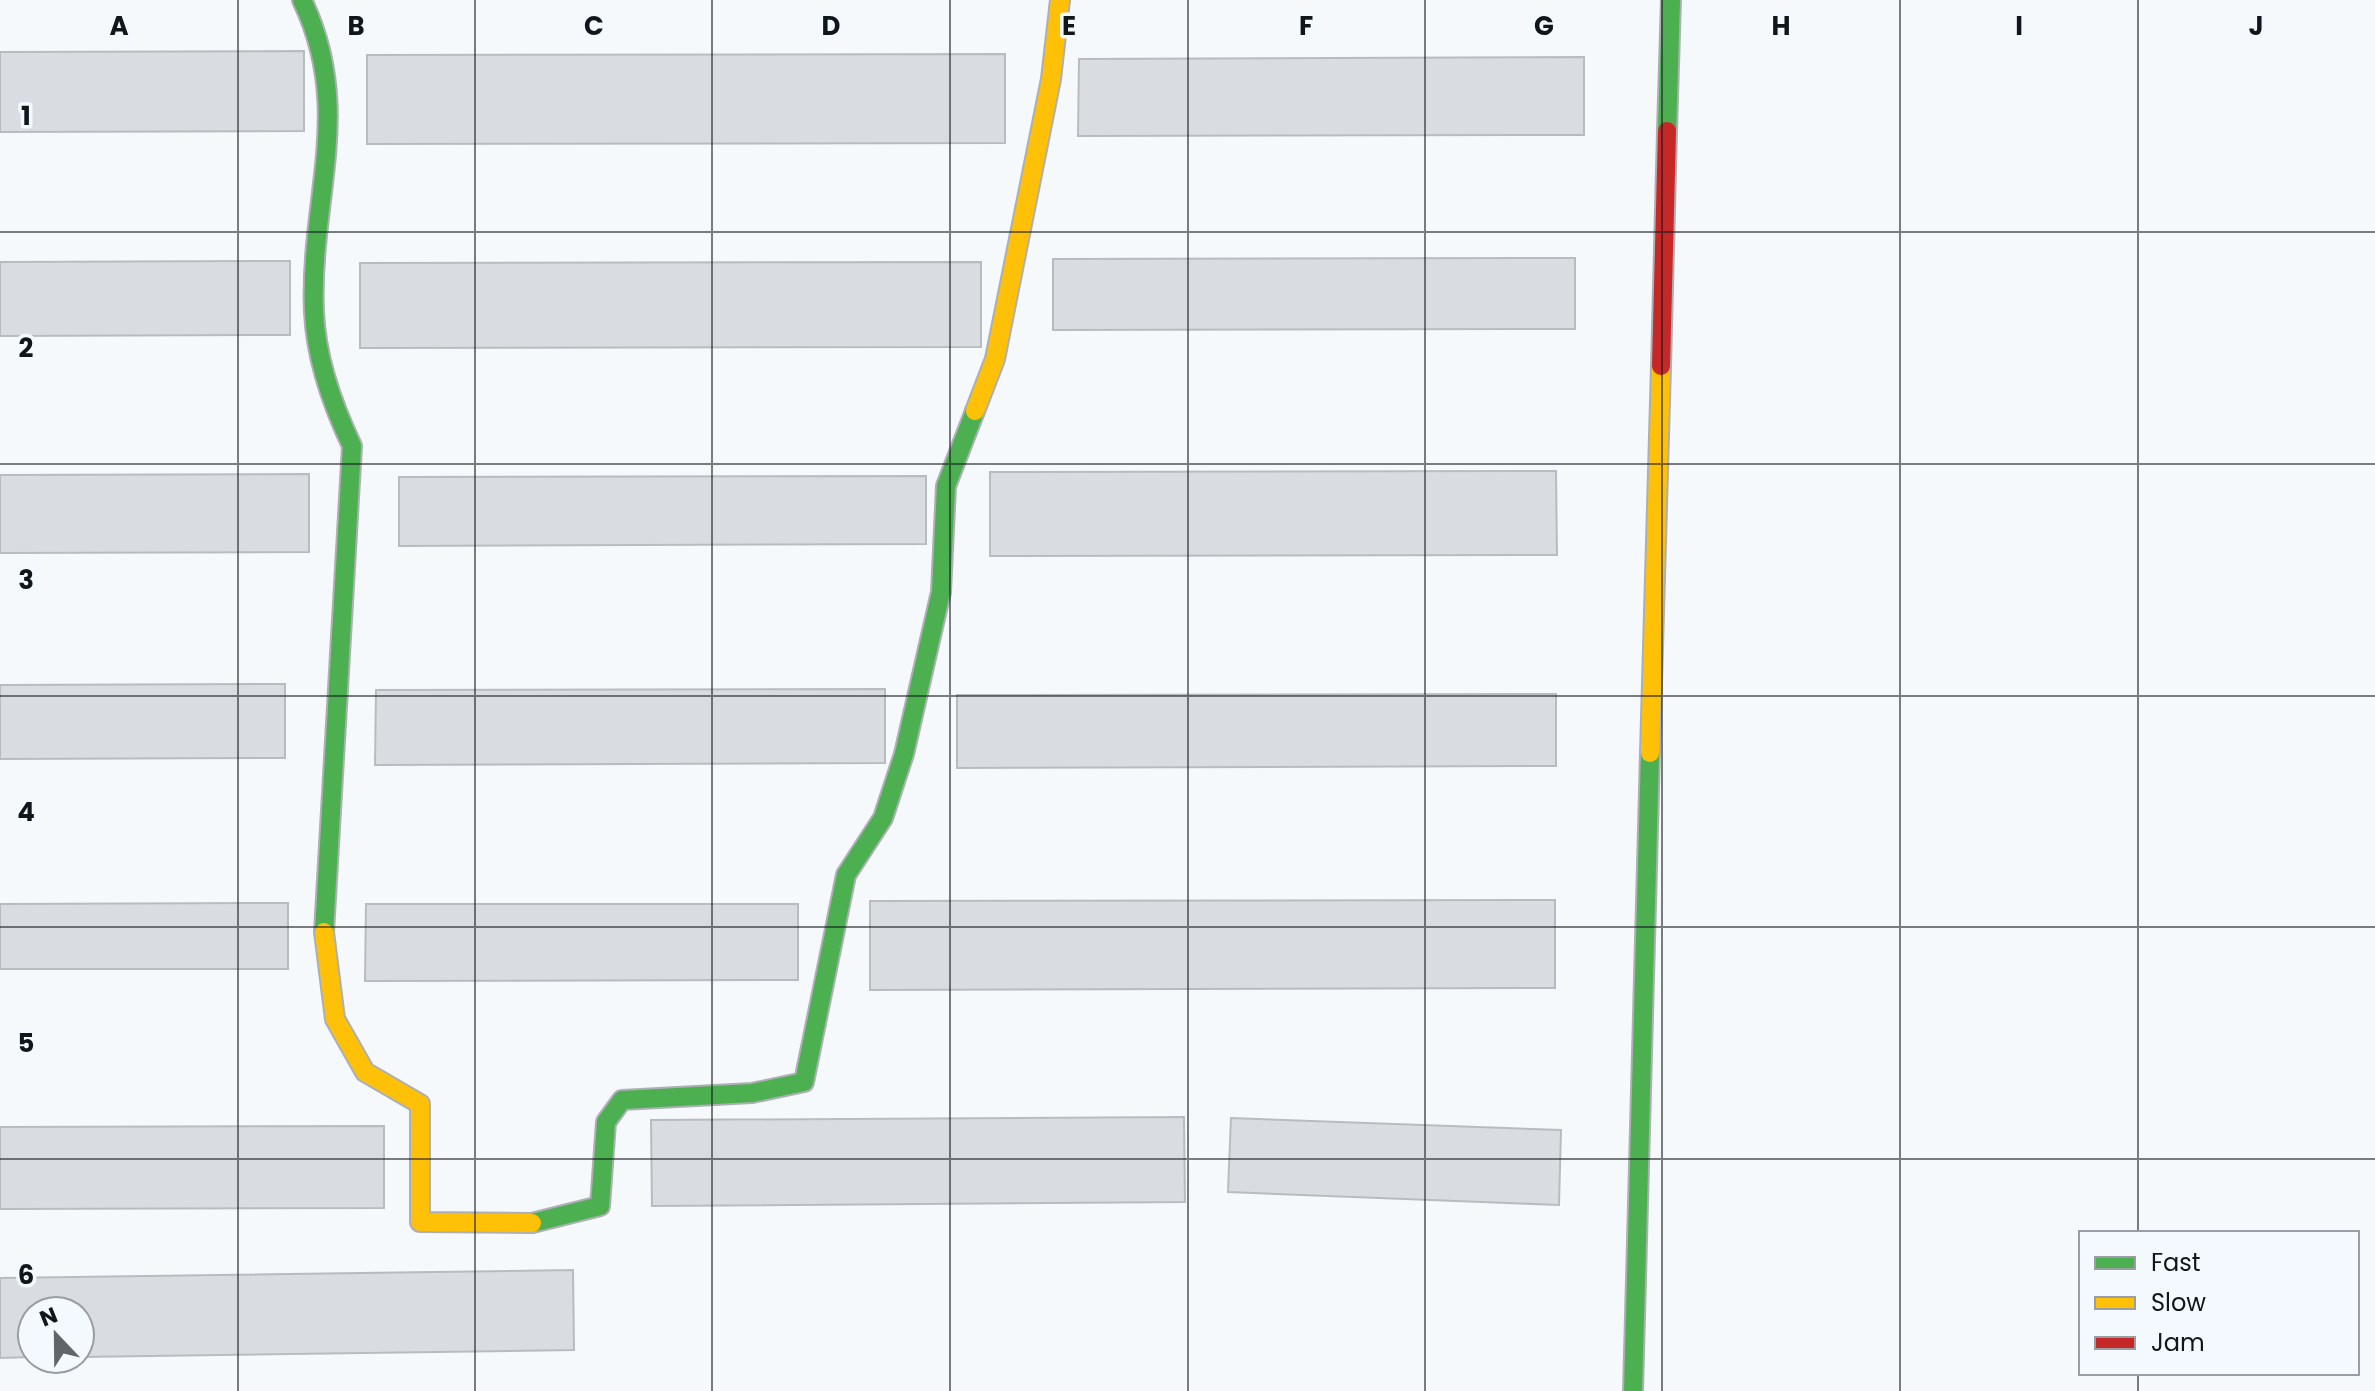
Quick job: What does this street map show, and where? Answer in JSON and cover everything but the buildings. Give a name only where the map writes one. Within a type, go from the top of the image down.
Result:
[{"type":"street","points":[[302,0],[329,60],[328,122],[314,312],[331,405],[352,446],[323,941],[335,1019],[365,1072],[420,1104],[420,1222],[528,1224],[600,1206],[606,1122],[622,1100],[752,1093],[804,1082],[818,1000],[846,875],[883,818],[904,754],[941,592],[946,486],[995,359],[1051,79],[1060,0]]},
{"type":"street","points":[[1633,1391],[1671,0]]},
{"type":"traffic: fast","points":[[302,0],[318,40],[326,79],[328,117],[314,271],[315,330],[326,381],[352,446],[324,932]]},
{"type":"traffic: fast","points":[[1667,131],[1671,0]]},
{"type":"traffic: fast","points":[[532,1223],[600,1206],[606,1122],[622,1100],[752,1093],[804,1082],[846,875],[883,818],[904,754],[941,592],[946,486],[975,411]]},
{"type":"traffic: fast","points":[[1633,1391],[1650,753]]},
{"type":"traffic: slow","points":[[975,411],[995,359],[1051,79],[1060,0]]},
{"type":"traffic: slow","points":[[1650,753],[1661,366]]},
{"type":"traffic: slow","points":[[324,932],[335,1019],[365,1072],[420,1104],[420,1222],[532,1223]]},
{"type":"traffic: jam","points":[[1661,366],[1667,131]]}]
